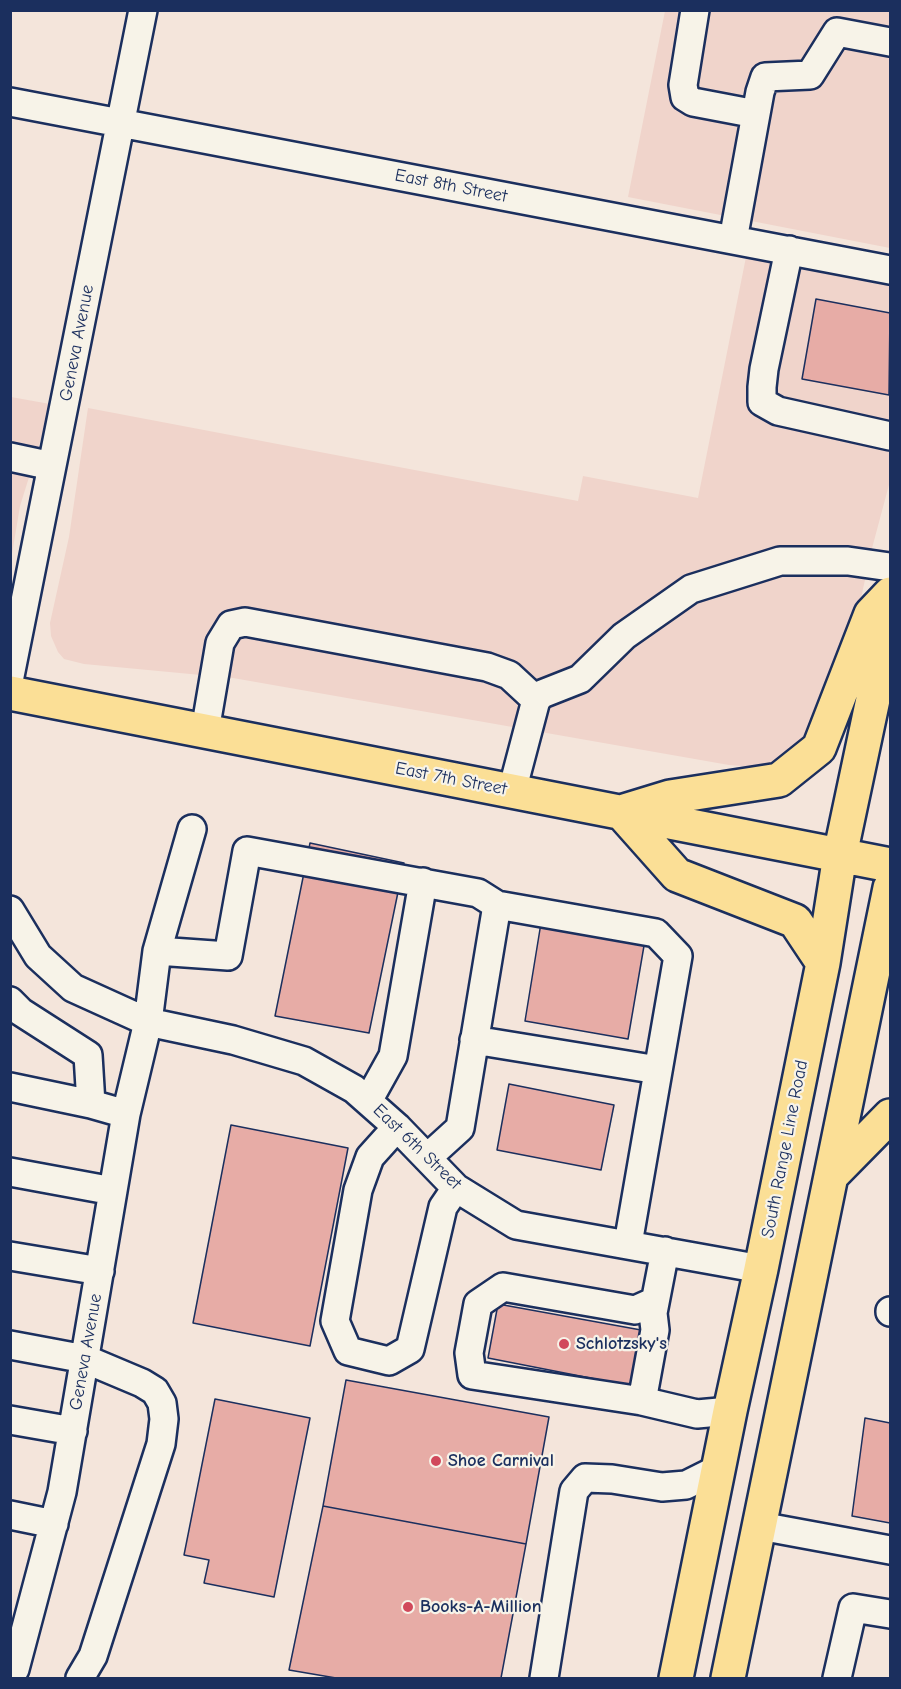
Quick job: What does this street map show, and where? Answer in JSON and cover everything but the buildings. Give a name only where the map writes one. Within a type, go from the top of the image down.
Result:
[{"type":"main road","points":[[823,963],[795,921],[677,875],[621,812],[670,797],[779,780],[787,774],[819,748],[871,615],[891,594]]},
{"type":"main road","name":"South Range Line Road","points":[[676,1678],[823,963],[840,855],[891,619]]},
{"type":"main road","name":"East 7th Street","points":[[10,693],[891,865]]},
{"type":"main road","points":[[728,1678],[891,888]]},
{"type":"main road","points":[[832,1175],[891,1116]]},
{"type":"street","name":"Geneva Avenue","points":[[10,675],[142,10]]},
{"type":"street","points":[[695,10],[683,85],[685,97],[693,102],[756,114]]},
{"type":"street","points":[[733,240],[765,77],[810,75],[836,21],[891,42]]},
{"type":"street","name":"East 8th Street","points":[[10,102],[891,270]]},
{"type":"street","points":[[789,250],[764,369],[762,402],[778,411],[891,436]]},
{"type":"street","points":[[10,457],[52,466]]},
{"type":"street","points":[[512,791],[536,700],[542,694],[580,679],[624,636],[691,589],[780,561],[848,561],[891,567]]},
{"type":"street","points":[[205,731],[220,643],[231,625],[245,622],[487,667],[509,675],[536,700]]},
{"type":"street","name":"Geneva Avenue","points":[[10,1678],[21,1602],[54,1524],[62,1492],[126,1114],[148,1022],[157,951],[192,829]]},
{"type":"street","points":[[157,951],[228,956],[247,851],[478,893],[497,904],[656,933],[678,956],[628,1244]]},
{"type":"street","points":[[368,1101],[393,1056],[423,882]]},
{"type":"street","points":[[427,1158],[460,1128],[497,904]]},
{"type":"street","points":[[10,910],[38,956],[73,988],[148,1022]]},
{"type":"street","points":[[14,1007],[88,1055],[91,1104]]},
{"type":"street","name":"East 6th Street","points":[[148,1022],[233,1040],[304,1060],[354,1089],[397,1127],[456,1188],[516,1225],[761,1269]]},
{"type":"street","points":[[474,1040],[658,1071]]},
{"type":"street","points":[[10,1087],[91,1104],[126,1114]]},
{"type":"street","points":[[397,1127],[370,1157],[358,1191],[335,1321],[348,1351],[388,1361],[410,1349],[443,1207],[456,1188]]},
{"type":"street","points":[[10,1172],[113,1191]]},
{"type":"street","points":[[642,1401],[655,1330],[653,1313],[665,1251]]},
{"type":"street","points":[[10,1256],[100,1271]]},
{"type":"street","points":[[655,1301],[635,1310],[503,1287],[478,1304],[470,1353],[472,1375],[642,1401],[697,1414],[730,1411]]},
{"type":"street","points":[[10,1346],[85,1359],[142,1383],[155,1391],[162,1403],[164,1419],[161,1444],[93,1656],[80,1678]]},
{"type":"street","points":[[10,1420],[73,1431]]},
{"type":"street","points":[[544,1678],[574,1491],[585,1478],[612,1479],[662,1487],[686,1485],[720,1468]]},
{"type":"street","points":[[10,1515],[54,1524]]},
{"type":"street","points":[[760,1526],[891,1550]]},
{"type":"street","points":[[837,1678],[852,1608],[891,1614]]},
{"type":"shaded area","points":[[665,11],[890,11],[890,248],[628,197]]},
{"type":"shaded area","points":[[746,257],[890,285],[890,481],[860,603],[811,731],[803,743],[780,761],[767,766],[729,765],[233,678],[84,664],[64,659],[58,652],[51,636],[50,623],[69,537],[88,408],[578,501],[583,476],[698,498]]},
{"type":"shaded area","points":[[11,397],[50,404],[20,506],[11,560]]},
{"type":"place","name":"Schlotzsky's","points":[[564,1344]]},
{"type":"place","name":"Shoe Carnival","points":[[436,1461]]},
{"type":"place","name":"Books-A-Million","points":[[408,1607]]}]
